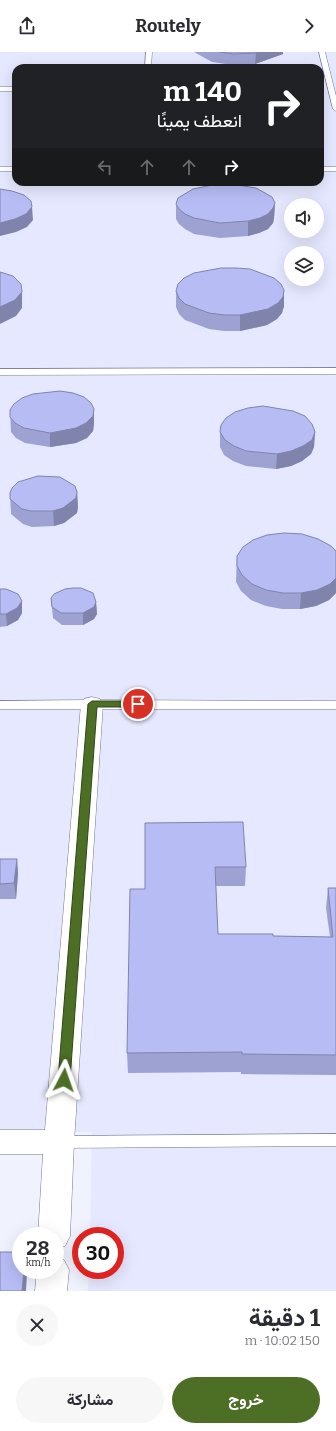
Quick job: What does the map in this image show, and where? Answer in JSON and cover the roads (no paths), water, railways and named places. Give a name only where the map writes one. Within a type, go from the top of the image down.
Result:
[{"type":"street","points":[[54,1227],[59,1142],[92,704]]},
{"type":"street","points":[[0,1142],[59,1142]]},
{"type":"street","points":[[52,1291],[53,1279]]},
{"type":"lane","points":[[148,64],[149,52]]},
{"type":"lane","points":[[322,52],[328,88],[336,109]]},
{"type":"lane","points":[[0,90],[12,89]]},
{"type":"lane","points":[[0,169],[12,169]]},
{"type":"lane","points":[[324,169],[336,169]]},
{"type":"lane","points":[[0,372],[336,371]]},
{"type":"lane","points":[[0,705],[92,704],[336,706]]},
{"type":"lane","points":[[59,1142],[336,1140]]}]
